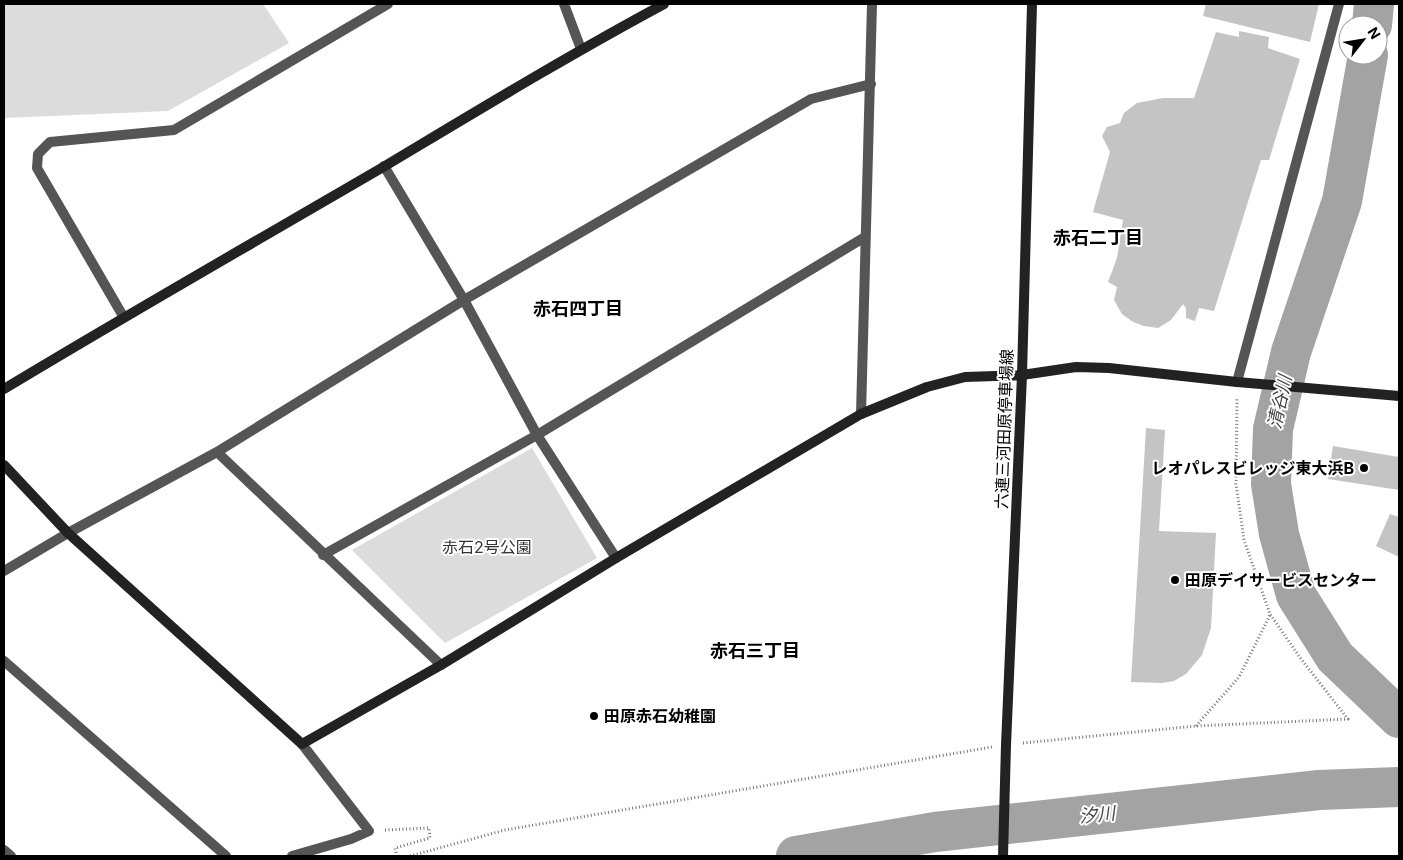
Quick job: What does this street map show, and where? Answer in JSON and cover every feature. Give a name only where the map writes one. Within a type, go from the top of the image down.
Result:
[{"type":"street","points":[[123,316],[37,168],[38,154],[50,142],[174,130],[388,4]]},
{"type":"street","points":[[4,389],[123,316],[384,166],[581,49],[664,4]]},
{"type":"street","points":[[861,414],[872,4]]},
{"type":"street","name":"六連三河田原停車場線","points":[[1003,856],[1022,375],[1032,4]]},
{"type":"street","points":[[1237,382],[1339,4]]},
{"type":"street","points":[[567,5],[581,49]]},
{"type":"street","points":[[4,571],[68,533],[217,452],[464,300],[811,100],[871,84]]},
{"type":"street","points":[[384,166],[464,300],[537,435],[616,558]]},
{"type":"street","points":[[323,555],[537,435],[865,237]]},
{"type":"street","points":[[302,744],[441,665],[616,558],[861,414],[927,387],[965,377],[1022,375],[1076,366],[1399,396]]},
{"type":"street","points":[[217,452],[323,555],[441,665]]},
{"type":"street","points":[[4,464],[68,533],[302,744],[369,831],[351,839],[292,856]]},
{"type":"street","points":[[4,661],[226,856]]},
{"type":"street","points":[[4,850],[11,856]]},
{"type":"path","points":[[410,856],[505,830],[1006,745],[1196,726],[1348,719],[1301,660],[1270,614],[1244,540],[1236,484],[1237,382]]},
{"type":"path","points":[[1196,726],[1239,676],[1270,614]]},
{"type":"path","points":[[369,831],[429,828],[430,838],[395,848],[397,856]]},
{"type":"green space","points":[[4,4],[263,4],[289,43],[168,111],[4,118]]},
{"type":"green space","name":"赤石2号公園","points":[[532,448],[597,558],[445,643],[352,550]]},
{"type":"building","points":[[1206,4],[1319,4],[1310,42],[1203,16]]},
{"type":"building","points":[[1239,31],[1269,37],[1268,48],[1300,59],[1269,160],[1261,160],[1214,311],[1199,308],[1195,321],[1186,318],[1186,308],[1183,304],[1171,320],[1158,328],[1144,326],[1133,322],[1122,314],[1114,300],[1117,287],[1108,282],[1117,258],[1123,220],[1093,212],[1110,152],[1102,136],[1107,127],[1120,123],[1124,113],[1137,103],[1163,98],[1194,98],[1216,32],[1239,37]]},
{"type":"building","name":"田原デイサービスセンター","points":[[1146,428],[1165,430],[1159,531],[1216,533],[1211,628],[1202,655],[1186,674],[1174,681],[1162,683],[1131,682]]},
{"type":"building","name":"レオパレスビレッジ東大浜B","points":[[1333,446],[1399,457],[1399,490],[1328,479]]},
{"type":"building","points":[[1390,514],[1399,517],[1399,557],[1376,546]]},
{"type":"waterway","name":"清谷川","points":[[1373,15],[1374,4]]},
{"type":"waterway","name":"清谷川","points":[[1366,65],[1342,201],[1291,352],[1273,429],[1271,484],[1279,534],[1296,595],[1335,657],[1399,718]]},
{"type":"waterway","name":"汐川","points":[[796,856],[935,832],[1319,790],[1399,787]]},
{"type":"place","name":"レオパレスビレッジ東大浜B","points":[[1364,468]]},
{"type":"place","name":"田原デイサービスセンター","points":[[1175,580]]},
{"type":"place","name":"田原赤石幼稚園","points":[[594,716]]},
{"type":"district","name":"赤石二丁目","points":[[1098,238]]},
{"type":"district","name":"赤石四丁目","points":[[578,309]]},
{"type":"district","name":"赤石三丁目","points":[[755,651]]}]
